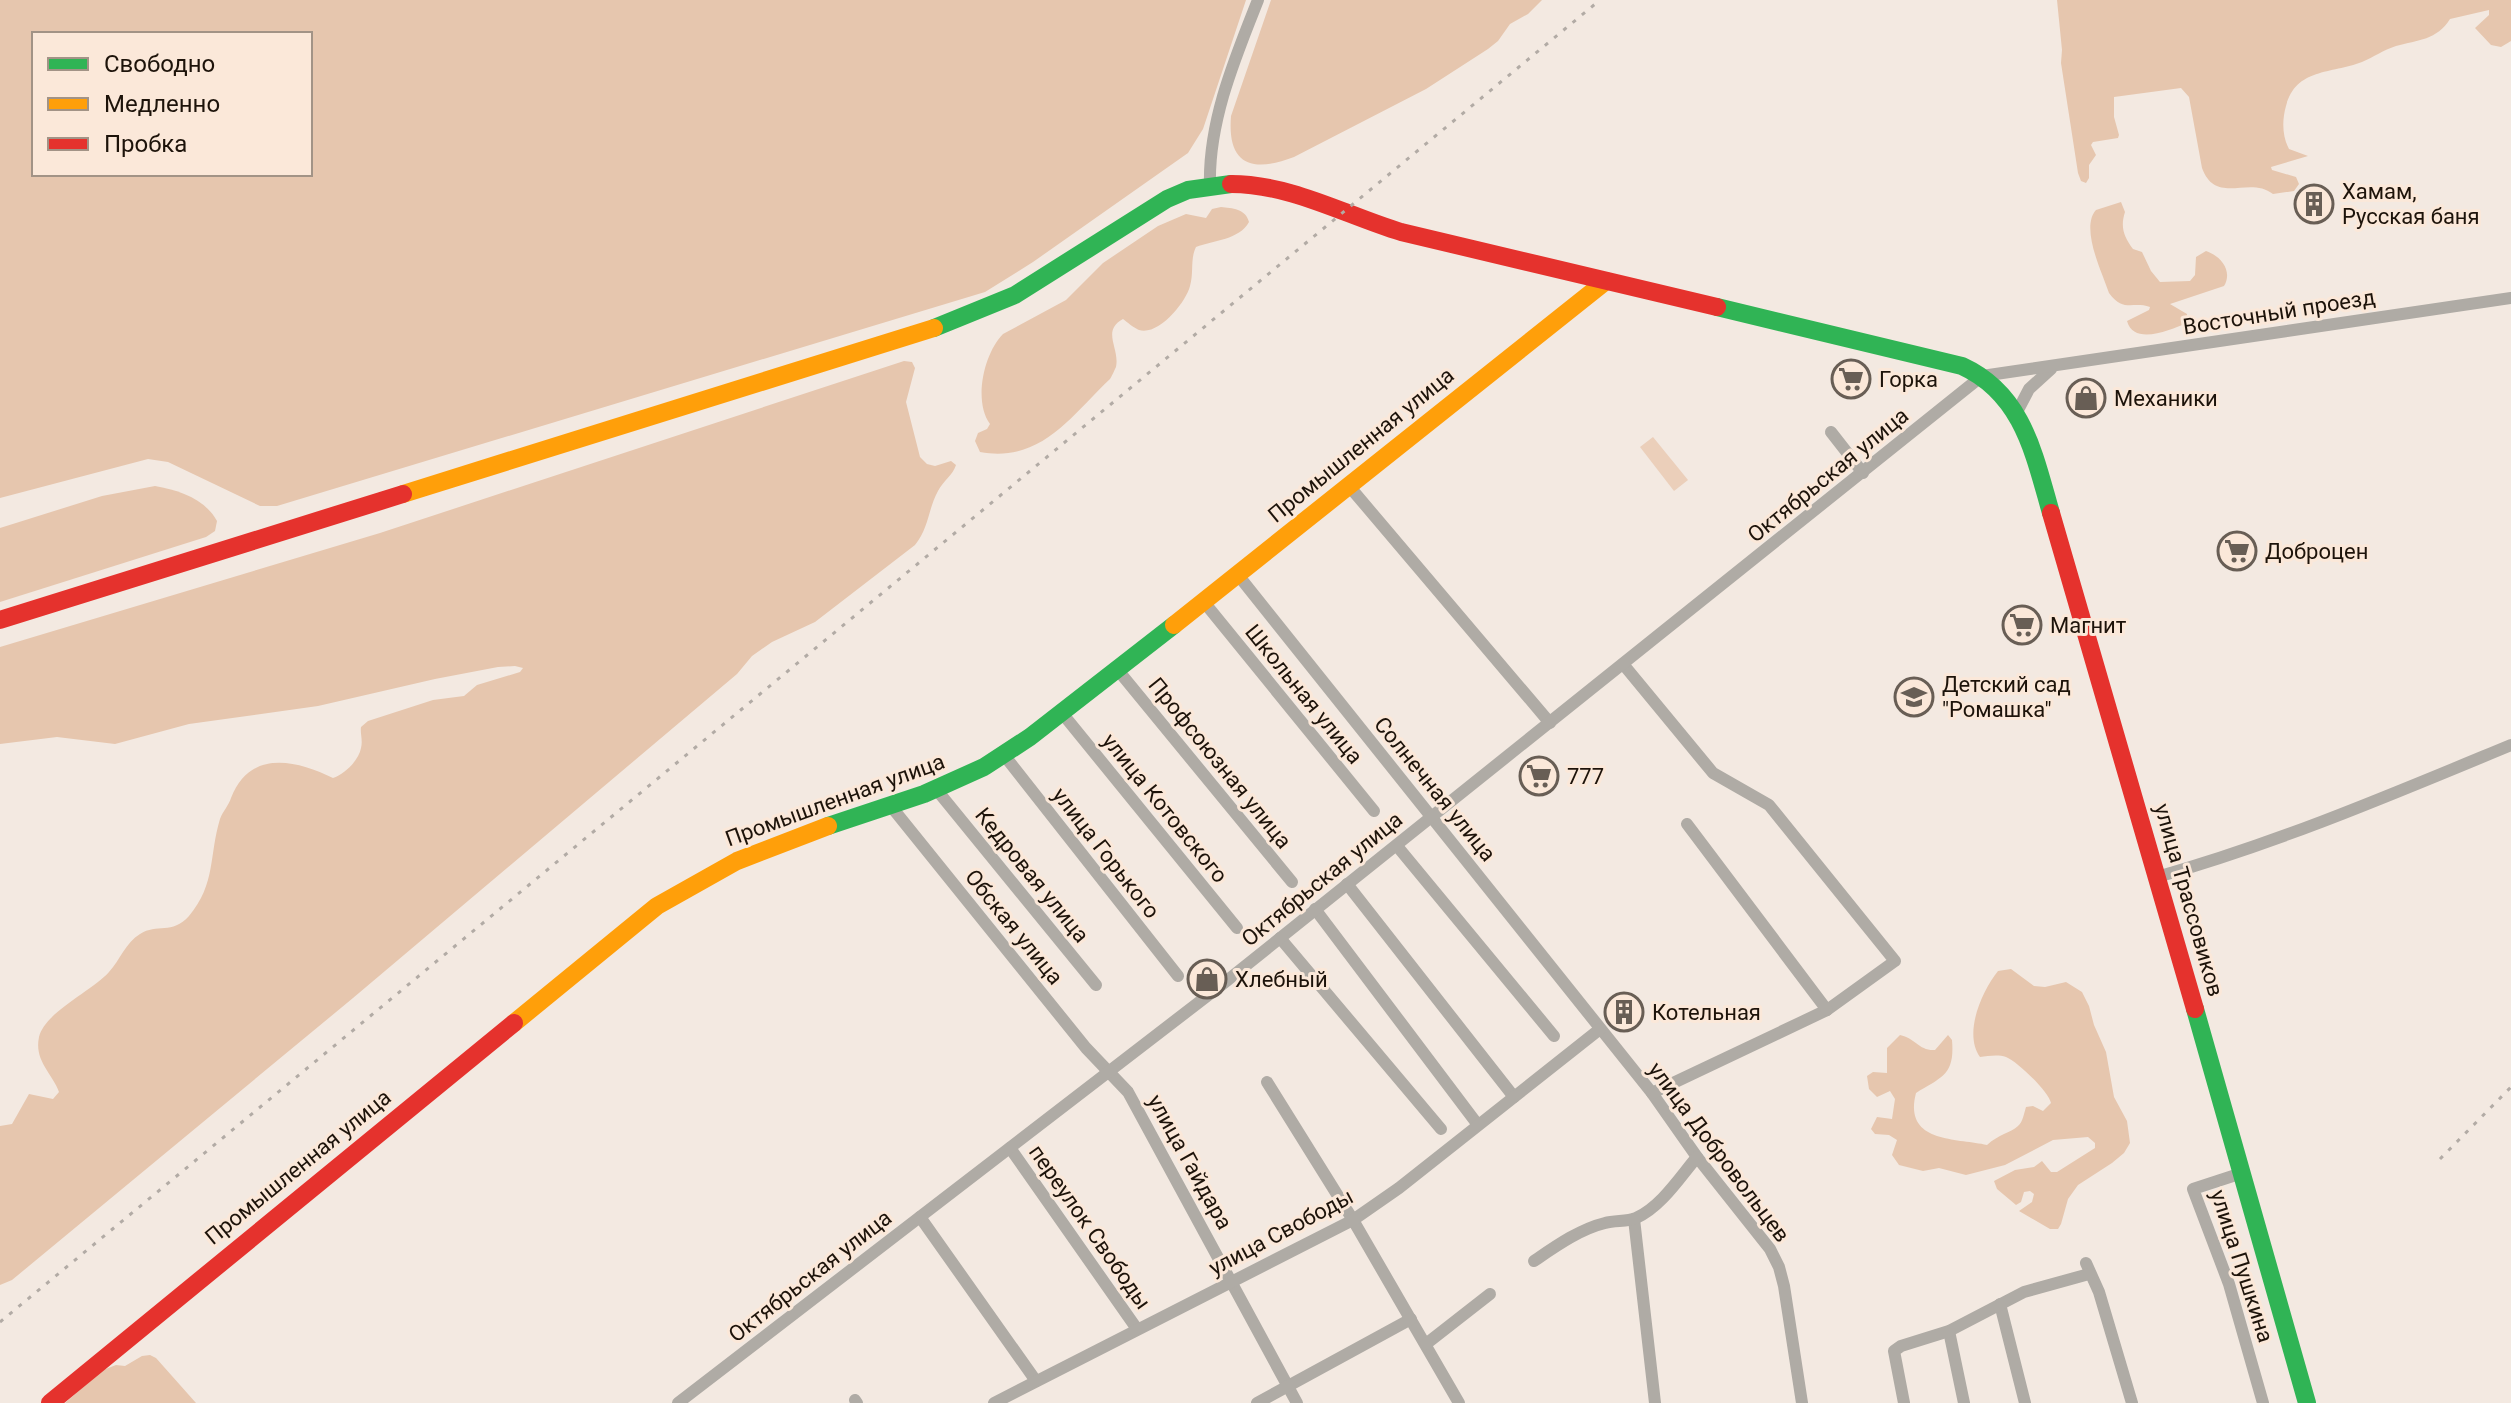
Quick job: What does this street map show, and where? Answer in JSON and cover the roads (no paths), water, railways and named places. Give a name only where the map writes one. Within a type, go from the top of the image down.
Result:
[{"type":"main road","points":[[0,620],[954,322],[1015,295],[1155,205],[1188,190],[1210,186],[1244,184],[1291,193],[1383,227],[1864,345],[1946,362],[1982,376],[1998,389],[2017,412]]},
{"type":"main road","name":"Промышленная улица","points":[[50,1403],[657,906],[734,862],[789,839],[936,789],[1004,755],[1204,602],[1606,281]]},
{"type":"main road","name":"улица Трассовиков","points":[[2017,412],[2040,474],[2307,1403]]},
{"type":"street","points":[[1210,186],[1211,156],[1219,117],[1258,0]]},
{"type":"street","name":"Восточный проезд","points":[[1982,376],[2511,298]]},
{"type":"street","points":[[2017,412],[2029,389],[2054,367]]},
{"type":"street","name":"Октябрьская улица","points":[[685,1401],[1397,846],[1982,376]]},
{"type":"street","points":[[1831,432],[1863,473]]},
{"type":"street","points":[[1349,486],[1550,723]]},
{"type":"street","name":"Солнечная улица","points":[[1238,575],[1600,1029]]},
{"type":"street","name":"Школьная улица","points":[[1204,602],[1374,811]]},
{"type":"street","points":[[1623,664],[1713,773],[1769,805],[1895,961],[1827,1010],[1652,1093]]},
{"type":"street","name":"Профсоюзная улица","points":[[1117,669],[1292,882]]},
{"type":"street","name":"улица Котовского","points":[[1062,713],[1237,928]]},
{"type":"street","points":[[2157,877],[2351,811],[2511,745]]},
{"type":"street","name":"улица Горького","points":[[1004,755],[1178,976]]},
{"type":"street","name":"Кедровая улица","points":[[936,789],[1096,985]]},
{"type":"street","name":"Обская улица","points":[[890,805],[1086,1048],[1110,1071]]},
{"type":"street","points":[[1687,824],[1827,1010]]},
{"type":"street","points":[[1397,846],[1554,1036]]},
{"type":"street","points":[[1347,884],[1514,1097]]},
{"type":"street","points":[[1315,909],[1478,1125]]},
{"type":"street","points":[[1280,938],[1441,1129]]},
{"type":"street","name":"улица Добровольцев","points":[[1600,1029],[1770,1249],[1784,1286],[1802,1403]]},
{"type":"street","name":"улица Свободы","points":[[994,1403],[1353,1220],[1399,1188],[1600,1029]]},
{"type":"street","name":"улица Гайдара","points":[[1110,1071],[1139,1110],[1297,1403]]},
{"type":"street","points":[[1267,1082],[1353,1220],[1459,1403]]},
{"type":"street","name":"переулок Свободы","points":[[1010,1148],[1137,1329]]},
{"type":"street","points":[[1534,1261],[1592,1227],[1634,1219],[1666,1194],[1697,1157]]},
{"type":"street","name":"улица Пушкина","points":[[2242,1173],[2193,1189],[2233,1294],[2263,1403]]},
{"type":"street","points":[[920,1217],[1036,1381]]},
{"type":"street","points":[[1634,1219],[1655,1403]]},
{"type":"street","points":[[1904,1403],[1894,1351],[1949,1331],[2024,1292],[2088,1268],[2099,1292],[2132,1403]]},
{"type":"street","points":[[1426,1344],[1490,1294]]},
{"type":"street","points":[[2000,1304],[2025,1403]]},
{"type":"street","points":[[1257,1403],[1411,1319]]},
{"type":"street","points":[[1949,1331],[1964,1403]]},
{"type":"railway","points":[[0,1322],[1600,0]]},
{"type":"railway","points":[[2440,1159],[2511,1087]]},
{"type":"place","name":"Хамам, Русская баня","points":[[2314,204]]},
{"type":"place","name":"Горка","points":[[1851,379]]},
{"type":"place","name":"Механики","points":[[2086,398]]},
{"type":"place","name":"Доброцен","points":[[2237,551]]},
{"type":"place","name":"Магнит","points":[[2022,625]]},
{"type":"place","name":"Детский сад \"Ромашка\"","points":[[1914,697]]},
{"type":"place","name":"777","points":[[1539,776]]},
{"type":"place","name":"Хлебный","points":[[1207,979]]},
{"type":"place","name":"Котельная","points":[[1624,1012]]}]
